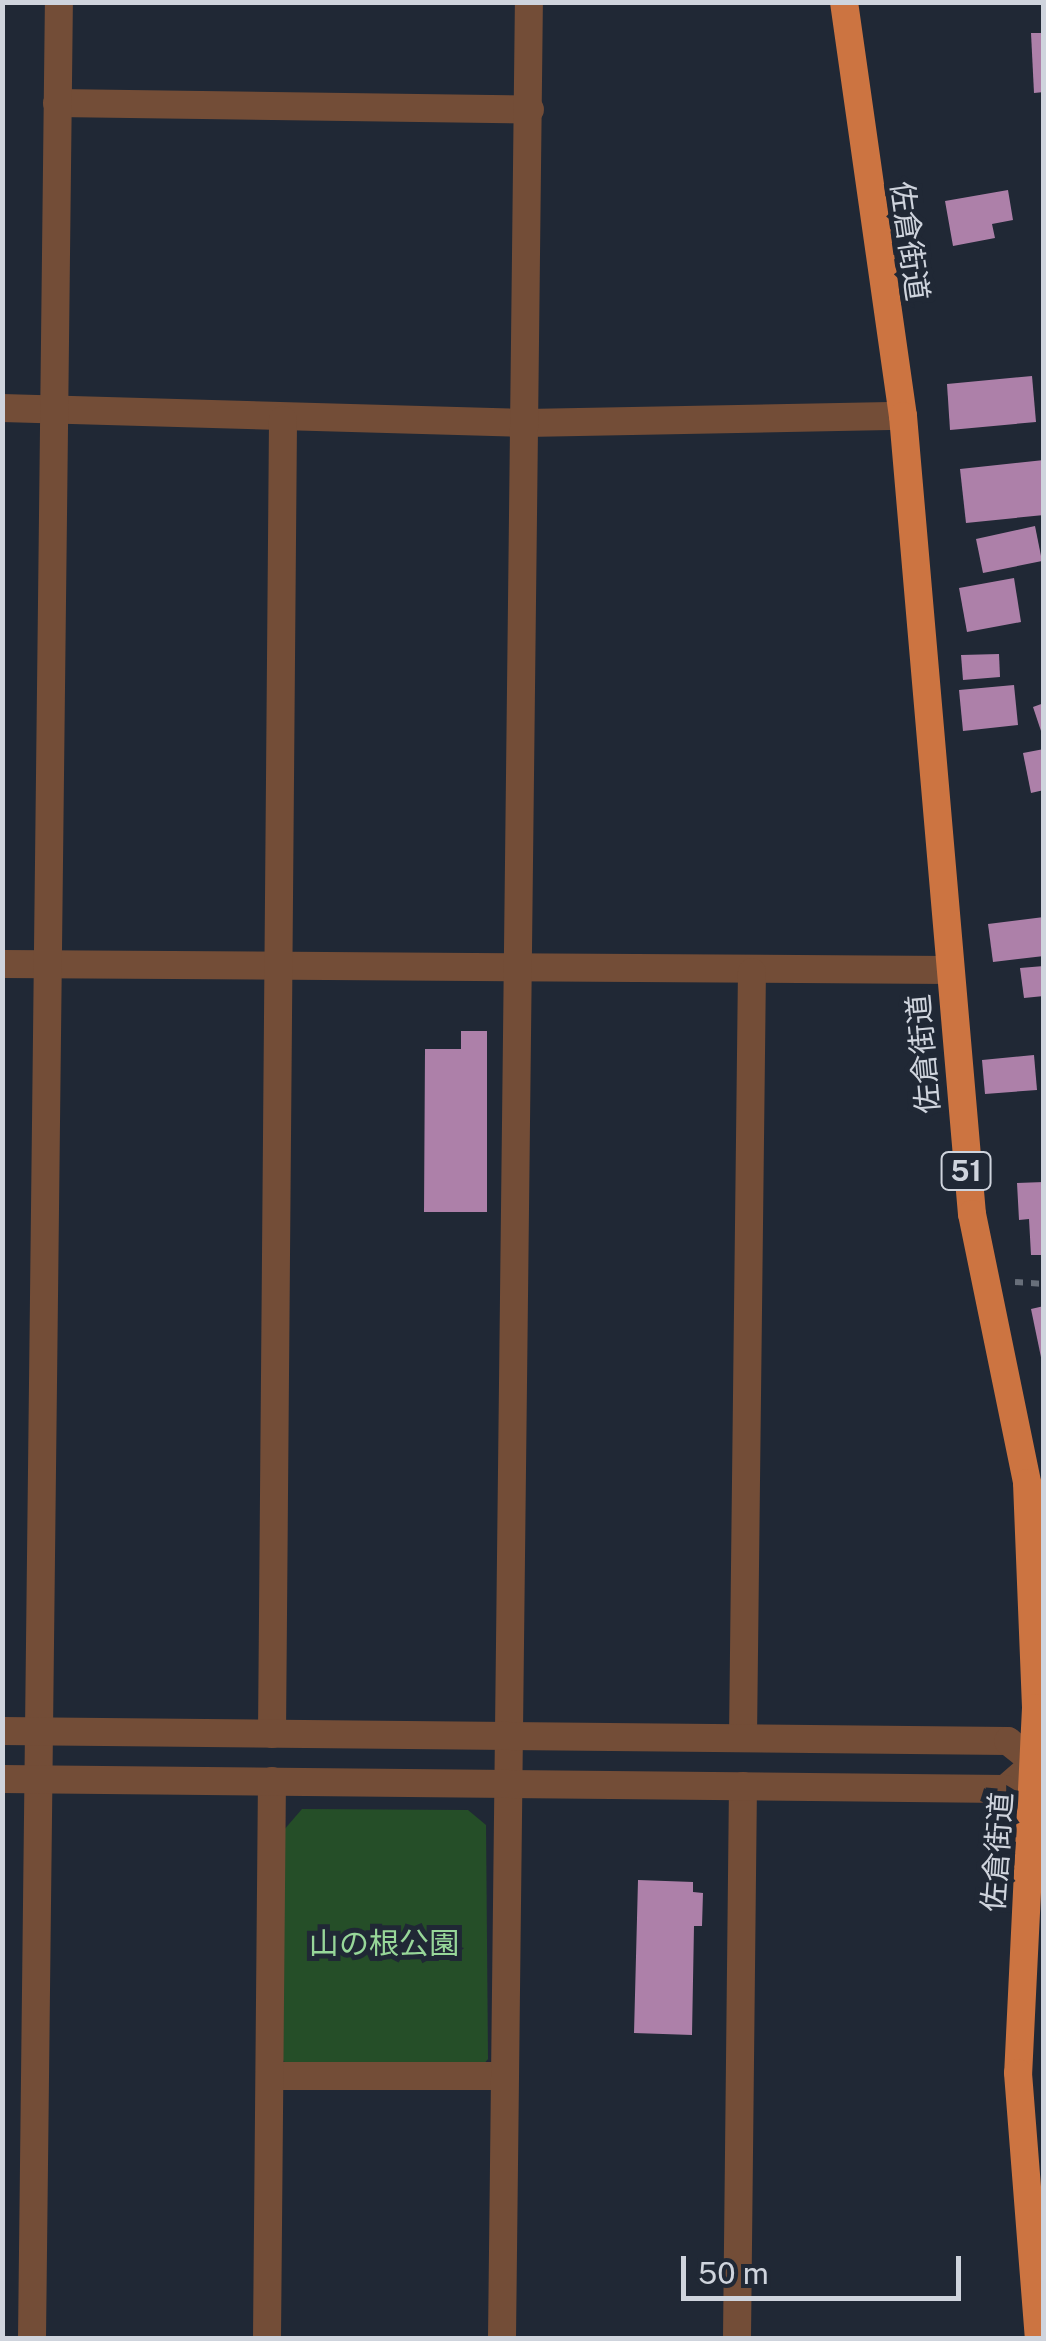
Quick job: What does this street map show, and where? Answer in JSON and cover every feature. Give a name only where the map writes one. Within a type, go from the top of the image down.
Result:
[{"type":"highway","name":"佐倉街道","points":[[844,2],[902,416],[972,1214],[1027,1483],[1039,1598],[1035,1763],[1018,2073],[1035,2196],[1039,2338]]},
{"type":"street","points":[[32,2338],[44,965],[59,2]]},
{"type":"street","points":[[502,2338],[529,2]]},
{"type":"street","points":[[57,103],[530,110]]},
{"type":"street","points":[[2,408],[283,420],[526,422],[902,416]]},
{"type":"street","points":[[272,1734],[283,420]]},
{"type":"street","points":[[2,964],[752,972],[948,970]]},
{"type":"street","points":[[743,1738],[752,972]]},
{"type":"street","points":[[2,1731],[1008,1741],[1035,1763],[1005,1789],[2,1779]]},
{"type":"street","points":[[267,2338],[272,1782]]},
{"type":"street","points":[[737,2338],[743,1786]]},
{"type":"street","points":[[270,2076],[506,2076]]},
{"type":"green space","name":"山の根公園","points":[[302,1809],[468,1810],[486,1825],[488,2059],[478,2071],[290,2068],[279,2056],[283,1831]]},
{"type":"building","points":[[1031,33],[1044,33],[1044,92],[1034,93]]},
{"type":"building","points":[[1008,190],[1013,220],[992,224],[995,238],[953,246],[945,201]]},
{"type":"building","points":[[1032,376],[1036,422],[950,430],[947,384]]},
{"type":"building","points":[[1044,460],[1044,515],[966,523],[960,469]]},
{"type":"building","points":[[1035,526],[1042,561],[983,573],[976,539]]},
{"type":"building","points":[[1014,578],[1021,622],[967,632],[959,588]]},
{"type":"building","points":[[999,654],[1000,677],[963,680],[961,655]]},
{"type":"building","points":[[1014,685],[1018,725],[963,731],[959,690]]},
{"type":"building","points":[[1044,703],[1044,737],[1043,737],[1033,707]]},
{"type":"building","points":[[1044,749],[1044,790],[1031,793],[1023,753]]},
{"type":"building","points":[[1044,917],[1044,956],[993,962],[988,924]]},
{"type":"building","points":[[1044,966],[1044,996],[1024,998],[1020,968]]},
{"type":"building","points":[[461,1031],[487,1031],[487,1212],[424,1212],[425,1049],[461,1049]]},
{"type":"building","points":[[1034,1055],[1037,1090],[985,1094],[982,1060]]},
{"type":"building","points":[[1044,1182],[1044,1255],[1031,1255],[1029,1219],[1019,1220],[1017,1183]]},
{"type":"building","points":[[1044,1306],[1044,1362],[1042,1362],[1031,1309]]},
{"type":"building","points":[[638,1880],[693,1882],[693,1892],[703,1893],[702,1926],[694,1926],[692,2035],[634,2033]]}]
